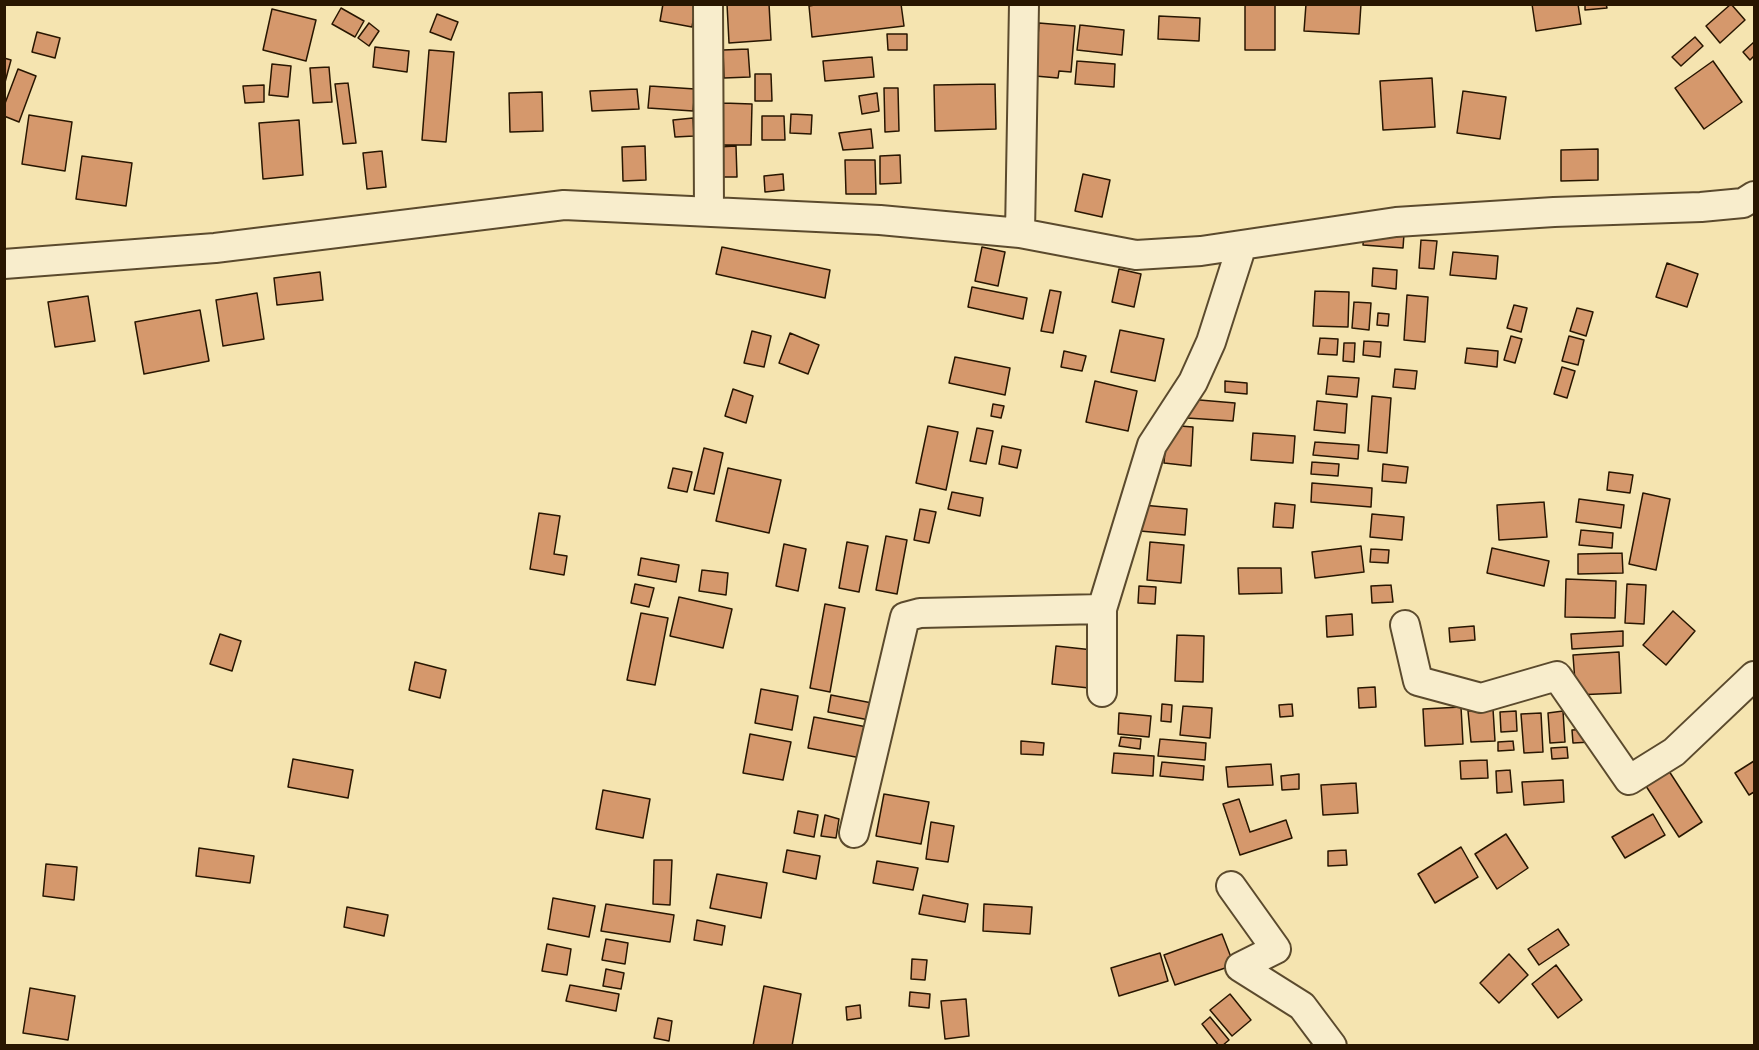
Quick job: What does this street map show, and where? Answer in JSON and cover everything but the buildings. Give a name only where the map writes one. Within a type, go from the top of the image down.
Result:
[{"type":"street","points":[[708,4],[709,211]]},
{"type":"street","points":[[1020,233],[1024,4]]},
{"type":"street","points":[[4,264],[215,248],[564,205],[880,220],[1020,233],[1136,255],[1201,251],[1396,222],[1701,207],[1743,203],[1755,196]]},
{"type":"street","points":[[1102,692],[1102,609],[1152,445],[1193,382],[1211,342],[1242,245]]},
{"type":"street","points":[[854,833],[905,617],[920,613],[1102,609]]},
{"type":"street","points":[[1405,625],[1418,681],[1481,698],[1557,676],[1629,780],[1674,752],[1755,676]]},
{"type":"street","points":[[1232,886],[1276,949],[1240,967],[1302,1006],[1332,1046]]}]
